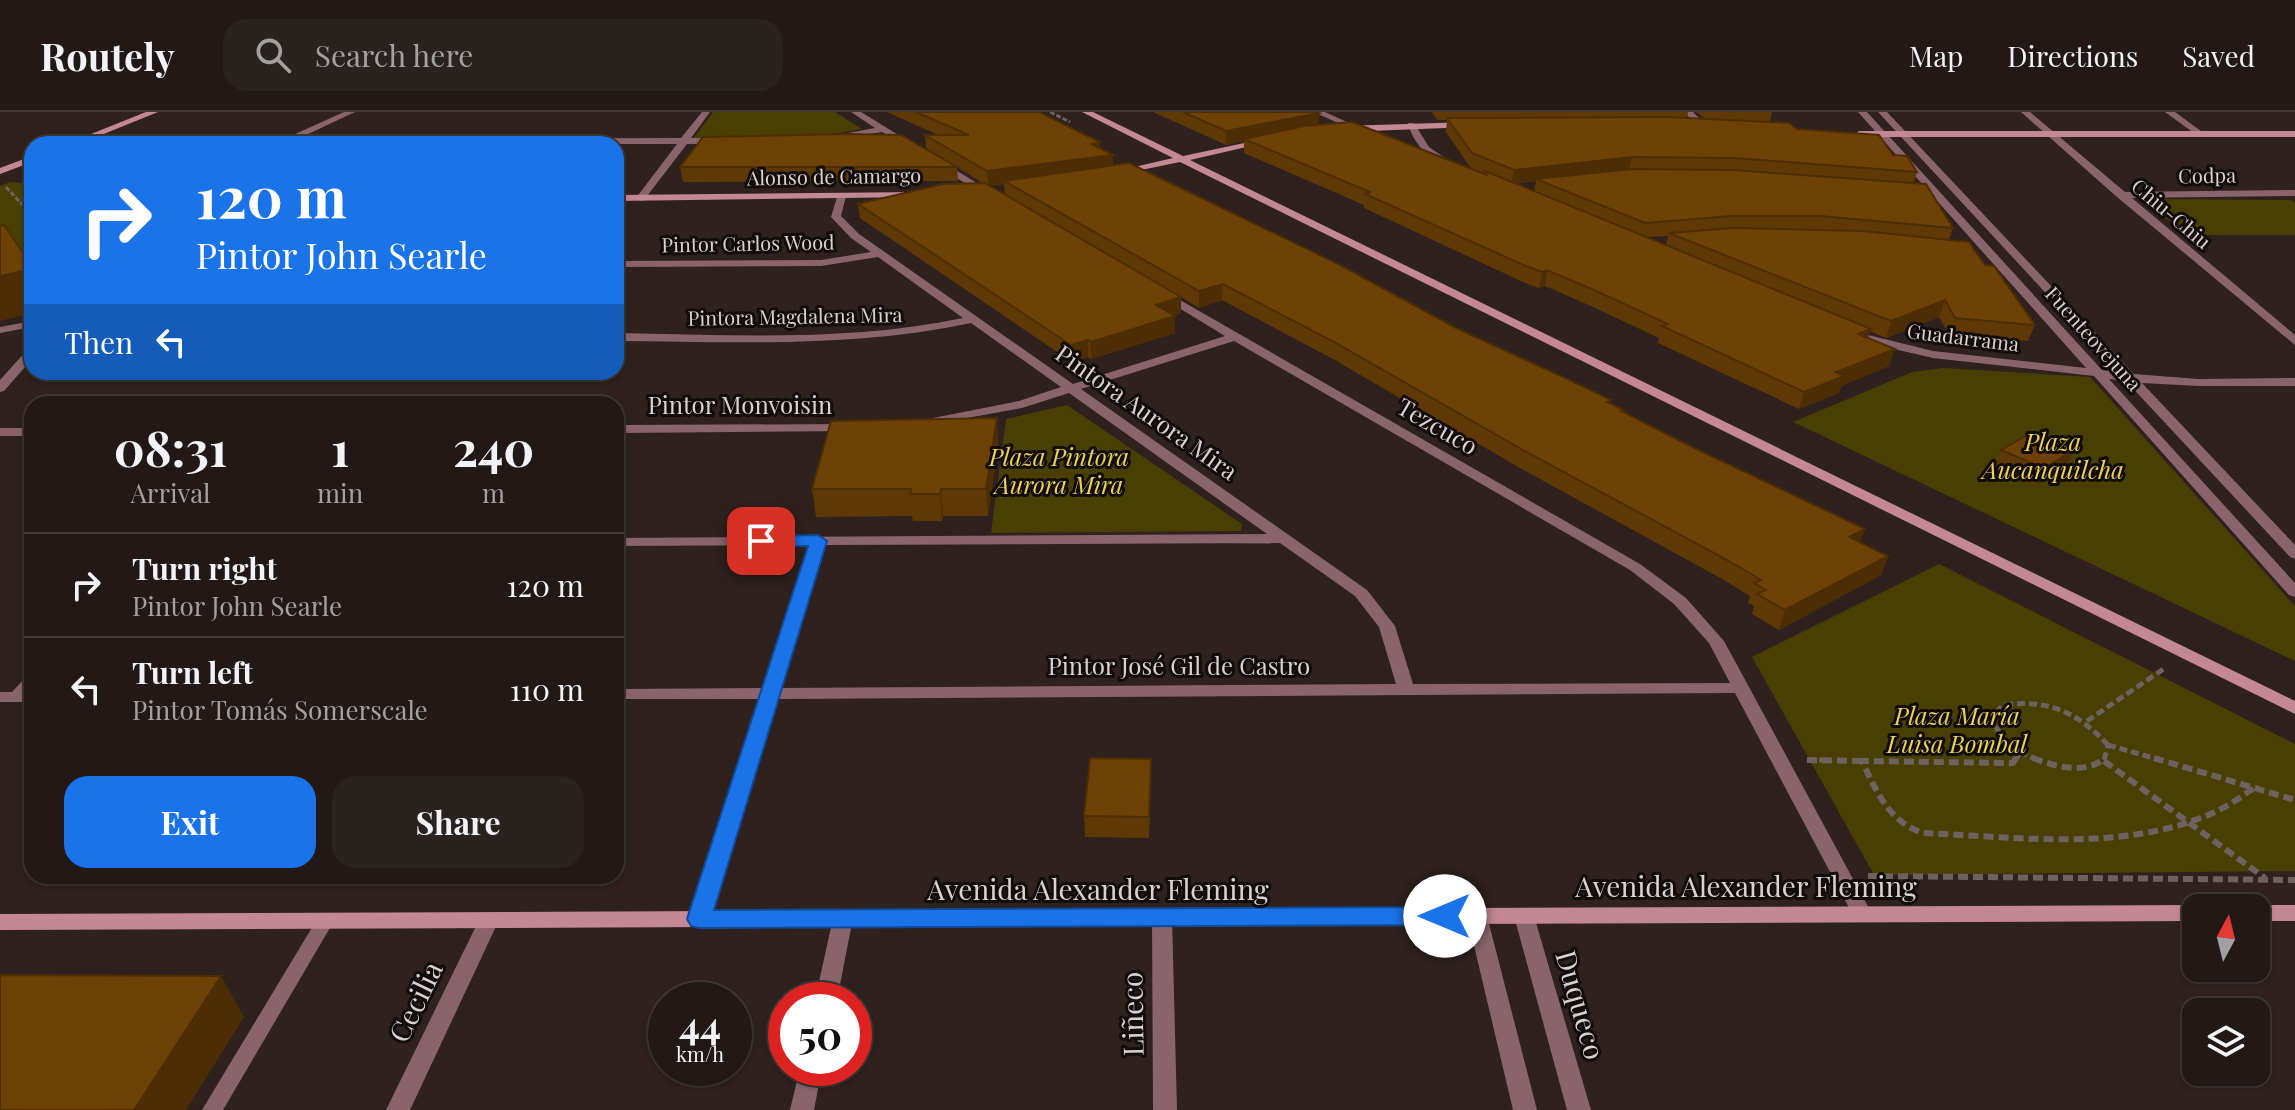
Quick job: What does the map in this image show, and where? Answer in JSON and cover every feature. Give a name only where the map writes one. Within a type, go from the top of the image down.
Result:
[{"type":"main road","points":[[92,136],[154,112]]},
{"type":"main road","points":[[1086,112],[2295,708]]},
{"type":"main road","points":[[1329,130],[1473,125]]},
{"type":"main road","points":[[1689,125],[1713,126]]},
{"type":"main road","points":[[1854,133],[1904,136],[2295,134]]},
{"type":"main road","points":[[1107,176],[1277,138]]},
{"type":"main road","points":[[0,171],[24,162]]},
{"type":"main road","points":[[0,171],[24,174]]},
{"type":"main road","name":"Alonso de Camargo","points":[[624,198],[928,194]]},
{"type":"main road","name":"Avenida Alexander Fleming","points":[[0,922],[2182,913]]},
{"type":"main road","points":[[2270,913],[2295,913]]},
{"type":"street","points":[[296,136],[351,112]]},
{"type":"street","points":[[641,198],[706,112]]},
{"type":"street","points":[[855,112],[990,194]]},
{"type":"street","points":[[1318,112],[1356,128]]},
{"type":"street","points":[[1688,112],[1702,125]]},
{"type":"street","name":"Fuenteovejuna","points":[[1862,112],[2295,592]]},
{"type":"street","name":"Fuenteovejuna","points":[[1882,112],[2295,554]]},
{"type":"street","name":"Chiu-Chiu","points":[[2025,112],[2295,341]]},
{"type":"street","points":[[2169,112],[2201,134]]},
{"type":"street","points":[[1411,125],[1426,149],[1462,170]]},
{"type":"street","points":[[820,139],[883,129]]},
{"type":"street","points":[[624,141],[730,141]]},
{"type":"street","points":[[1920,192],[1961,197]]},
{"type":"street","name":"Codpa","points":[[2120,195],[2294,194]]},
{"type":"street","name":"Pintora Aurora Mira","points":[[841,196],[836,212],[840,223],[880,254],[1352,586],[1376,609],[1395,644],[1406,690]]},
{"type":"street","points":[[1974,252],[1989,254]]},
{"type":"street","name":"Pintor Carlos Wood","points":[[624,264],[821,263],[880,254]]},
{"type":"street","name":"Tezcuco","points":[[1153,288],[1659,583],[1700,621],[1716,641],[1862,914]]},
{"type":"street","name":"Pintora Magdalena Mira","points":[[624,337],[890,336],[974,319]]},
{"type":"street","name":"Guadarrama","points":[[1854,334],[1898,349],[1941,357],[2131,378],[2295,382]]},
{"type":"street","points":[[914,424],[998,410],[1236,336]]},
{"type":"street","points":[[0,388],[24,361]]},
{"type":"street","name":"Pintor Monvoisin","points":[[624,429],[865,427]]},
{"type":"street","points":[[0,432],[24,432]]},
{"type":"street","points":[[624,542],[1285,538]]},
{"type":"street","points":[[699,919],[818,541]]},
{"type":"street","name":"Pintor José Gil de Castro","points":[[624,694],[1742,688]]},
{"type":"street","points":[[1477,916],[1525,1110]]},
{"type":"street","name":"Duqueco","points":[[1524,916],[1579,1110]]},
{"type":"street","name":"Liñeco","points":[[1162,917],[1165,1110]]},
{"type":"street","points":[[830,982],[843,918]]},
{"type":"street","name":"Cecilia","points":[[398,1110],[489,920]]},
{"type":"street","points":[[802,1110],[807,1086]]},
{"type":"lane","points":[[0,330],[24,326]]},
{"type":"lane","points":[[212,1110],[325,921]]},
{"type":"path","points":[[2,184],[24,207]]},
{"type":"path","points":[[11,254],[24,251]]},
{"type":"path","points":[[2087,721],[2165,668]]},
{"type":"path","points":[[2104,761],[2083,769],[2052,766],[2020,753],[1999,736],[1992,717],[2003,705],[2027,701],[2058,707],[2087,721],[2108,745],[2295,800]]},
{"type":"path","points":[[2104,761],[2108,745]]},
{"type":"path","points":[[1780,760],[2013,763],[2020,753]]},
{"type":"path","points":[[1862,761],[1892,818],[1905,829],[1923,833],[2066,837],[2134,835],[2191,824],[2237,802],[2254,788]]},
{"type":"path","points":[[2104,761],[2267,879]]},
{"type":"path","points":[[1841,876],[2295,880]]},
{"type":"green space","points":[[713,112],[835,112],[862,129],[825,135],[694,138]]},
{"type":"green space","points":[[10,182],[24,183],[24,259],[0,264],[0,186]]},
{"type":"green space","points":[[2140,199],[2291,200],[2295,203],[2295,235],[2188,235]]},
{"type":"green space","name":"Plaza Aucanquilcha","points":[[1943,368],[2090,377],[2295,606],[2295,661],[1793,422],[1912,372]]},
{"type":"green space","name":"Plaza Pintora Aurora Mira","points":[[1067,405],[1242,524],[1241,531],[991,533],[1006,419]]},
{"type":"green space","name":"Plaza María Luisa Bombal","points":[[1939,564],[2295,744],[2295,871],[1874,875],[1752,657]]},
{"type":"building","points":[[916,112],[1039,112],[1100,142],[1092,144],[1113,155],[987,171],[925,135],[969,135]]},
{"type":"building","points":[[1183,112],[1316,112],[1319,113],[1226,131]]},
{"type":"building","points":[[1667,117],[1789,123],[1797,129],[1879,135],[1893,155],[1907,156],[1917,172],[1734,158],[1632,157],[1514,170],[1472,153],[1447,118]]},
{"type":"building","points":[[1352,122],[1487,175],[1485,171],[1871,329],[1858,334],[1895,349],[1836,372],[1844,376],[1804,392],[1662,326],[1668,324],[1594,290],[1547,270],[1542,272],[1526,266],[1365,194],[1370,192],[1244,139],[1304,126]]},
{"type":"building","points":[[901,135],[957,167],[680,167],[703,137]]},
{"type":"building","points":[[1129,163],[1340,265],[1456,328],[1611,400],[1607,402],[1688,445],[1865,529],[1849,537],[1888,556],[1785,610],[1757,594],[1766,590],[1754,583],[1761,580],[1334,342],[1223,284],[1199,291],[1004,181]]},
{"type":"building","points":[[1632,169],[1733,170],[1926,184],[1953,228],[1820,216],[1732,216],[1645,223],[1536,179]]},
{"type":"building","points":[[985,183],[1181,297],[1156,305],[1175,316],[1091,342],[1088,340],[1071,345],[858,204],[943,184]]},
{"type":"building","points":[[4,225],[24,254],[24,271],[0,276],[0,226]]},
{"type":"building","points":[[1733,228],[1863,231],[1969,242],[1985,265],[1994,266],[2035,325],[1955,318],[1945,300],[1891,321],[1669,233]]},
{"type":"building","points":[[997,418],[986,489],[941,489],[940,494],[910,494],[911,489],[812,489],[831,421]]},
{"type":"building","points":[[2031,433],[2074,450],[2044,468],[2001,450]]},
{"type":"building","points":[[1090,758],[1151,759],[1149,817],[1084,816]]},
{"type":"building","points":[[0,975],[221,976],[134,1110],[0,1110]]},
{"type":"route","points":[[761,541],[818,541],[699,919],[1445,916]]}]
